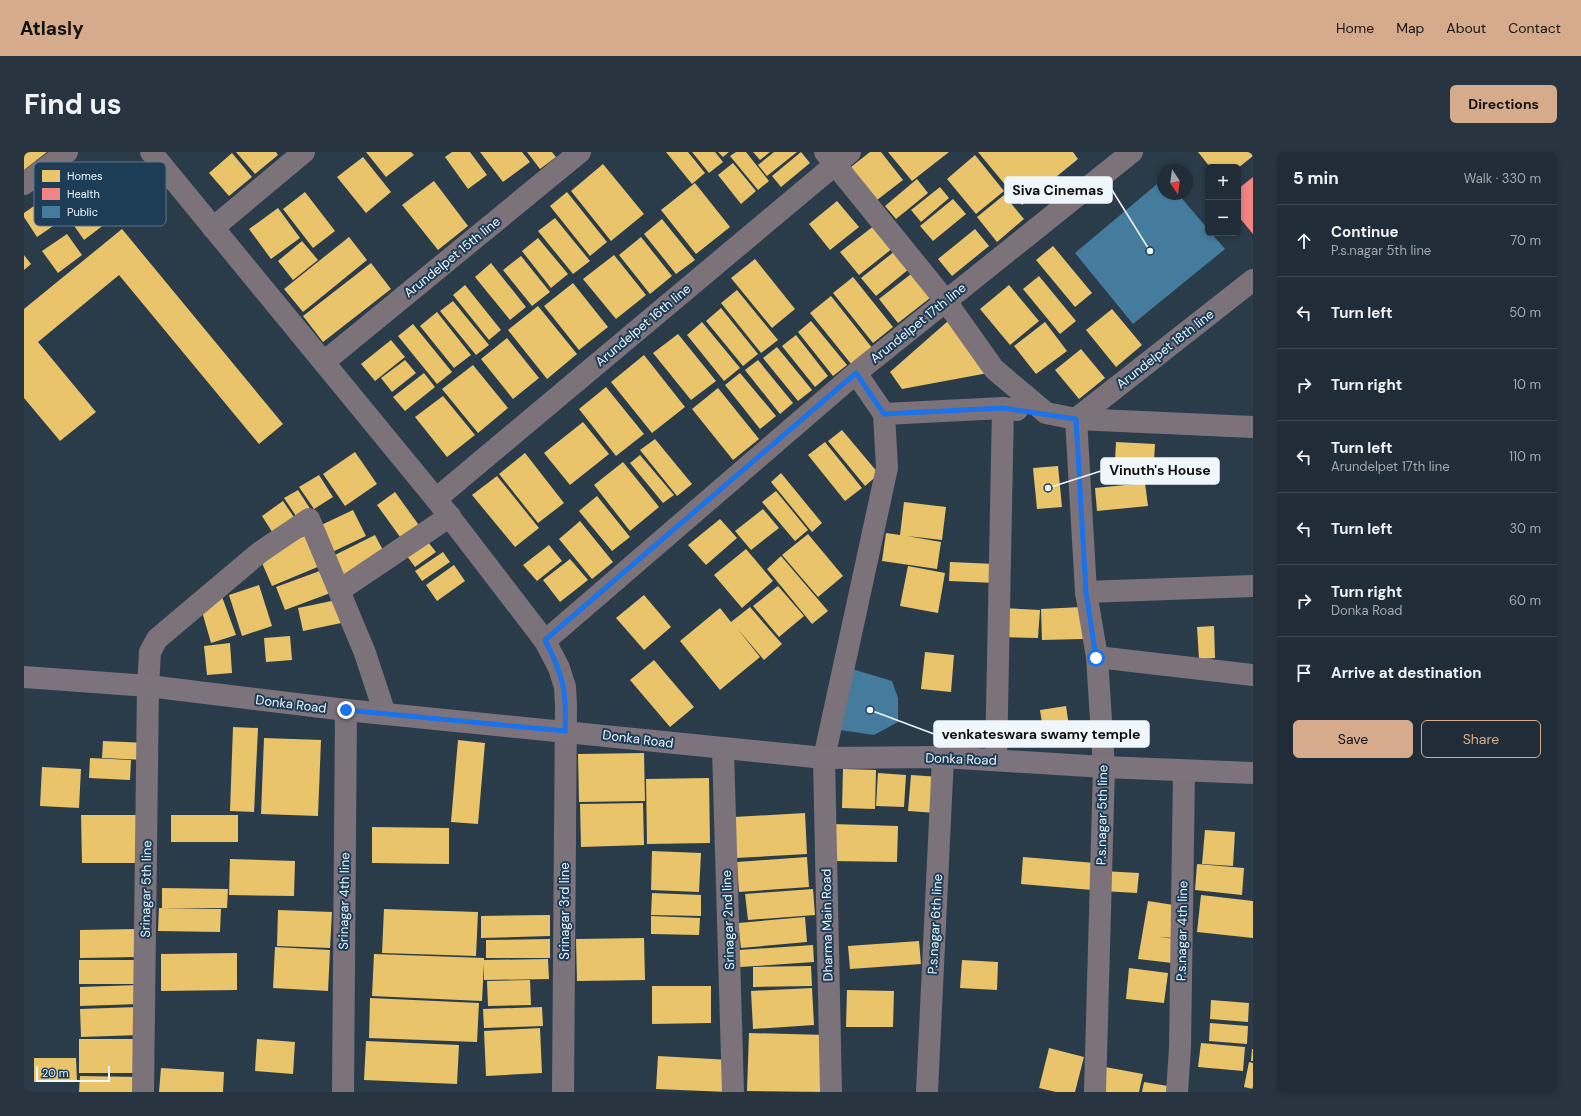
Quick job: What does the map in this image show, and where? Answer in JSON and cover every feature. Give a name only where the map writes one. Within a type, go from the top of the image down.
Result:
[{"type":"street","points":[[54,162],[67,152]]},
{"type":"street","name":"Srinagar 3rd line","points":[[151,152],[159,162]]},
{"type":"street","points":[[213,228],[304,152]]},
{"type":"street","name":"Arundelpet 15th line","points":[[324,362],[580,152]]},
{"type":"street","name":"Arundelpet 17th line","points":[[545,640],[856,373],[945,300],[1132,152]]},
{"type":"street","points":[[837,156],[945,300],[994,369],[1046,413]]},
{"type":"street","name":"Arundelpet 16th line","points":[[436,499],[837,156]]},
{"type":"street","name":"Srinagar 3rd line","points":[[166,170],[450,516],[545,640],[559,668],[565,687],[566,706],[563,1092]]},
{"type":"street","points":[[24,184],[34,177]]},
{"type":"street","name":"Arundelpet 18th line","points":[[1076,419],[1253,280]]},
{"type":"street","points":[[856,373],[884,414],[1003,408],[1046,413],[1076,419],[1253,427]]},
{"type":"street","points":[[996,760],[1003,408]]},
{"type":"street","name":"Dharma Main Road","points":[[836,1091],[824,758],[887,468],[884,414]]},
{"type":"street","name":"P.s.nagar 5th line","points":[[1076,419],[1086,592],[1096,658],[1104,767],[1095,1092]]},
{"type":"street","points":[[385,714],[366,653],[340,590],[450,516]]},
{"type":"street","name":"Srinagar 5th line","points":[[143,1092],[148,686],[150,652],[157,639],[259,553],[309,519],[340,590]]},
{"type":"street","points":[[1086,592],[1253,586]]},
{"type":"street","points":[[1096,658],[1253,675]]},
{"type":"street","name":"Donka Road","points":[[24,677],[148,686],[346,710],[565,731],[722,749],[824,758],[943,757],[1104,767],[1253,773]]},
{"type":"street","name":"Srinagar 4th line","points":[[343,1092],[346,710]]},
{"type":"street","name":"Srinagar 2nd line","points":[[722,749],[734,1092]]},
{"type":"street","name":"P.s.nagar 6th line","points":[[927,1092],[943,757]]},
{"type":"street","name":"P.s.nagar 4th line","points":[[1177,1092],[1180,1048],[1184,771]]},
{"type":"building: Homes","points":[[24,152],[47,152],[34,162],[24,170]]},
{"type":"building: Homes","points":[[236,152],[276,152],[278,155],[255,174]]},
{"type":"building: Homes","points":[[366,152],[411,152],[414,155],[386,177]]},
{"type":"building: Homes","points":[[452,152],[470,152],[487,175],[468,189],[445,157]]},
{"type":"building: Homes","points":[[480,152],[522,152],[530,162],[503,182]]},
{"type":"building: Homes","points":[[527,152],[552,152],[556,157],[540,169]]},
{"type":"building: Homes","points":[[666,152],[688,152],[705,173],[692,184]]},
{"type":"building: Homes","points":[[692,152],[715,152],[723,162],[709,173]]},
{"type":"building: Homes","points":[[718,152],[729,152],[723,157]]},
{"type":"building: Homes","points":[[736,152],[746,152],[769,181],[758,190],[730,156]]},
{"type":"building: Homes","points":[[753,152],[770,152],[760,160]]},
{"type":"building: Homes","points":[[774,152],[797,152],[767,176],[758,165]]},
{"type":"building: Homes","points":[[801,152],[810,163],[781,187],[772,176]]},
{"type":"building: Homes","points":[[870,152],[881,152],[903,180],[877,200],[851,167]]},
{"type":"building: Homes","points":[[888,152],[949,152],[912,181]]},
{"type":"building: Homes","points":[[978,152],[1073,152],[1078,159],[1022,205]]},
{"type":"building: Homes","points":[[1198,152],[1253,152],[1253,156],[1241,166],[1241,164],[1208,164]]},
{"type":"building: Homes","points":[[232,153],[252,177],[229,196],[209,173]]},
{"type":"building: Homes","points":[[975,155],[1004,191],[976,214],[947,179]]},
{"type":"building: Homes","points":[[363,157],[391,192],[366,213],[337,177]]},
{"type":"building: Homes","points":[[733,163],[756,191],[741,204],[718,175]]},
{"type":"building: Homes","points":[[603,164],[644,214],[611,241],[571,191]]},
{"type":"building: Homes","points":[[917,179],[928,193],[896,219],[885,206]]},
{"type":"building: Homes","points":[[434,181],[468,226],[438,250],[402,205]]},
{"type":"building: Homes","points":[[695,183],[730,227],[696,254],[661,210]]},
{"type":"building: Homes","points":[[940,187],[949,198],[921,222],[911,210]]},
{"type":"building: Homes","points":[[305,192],[335,231],[313,248],[283,209]]},
{"type":"building: Homes","points":[[567,192],[607,242],[590,256],[550,206]]},
{"type":"building: Homes","points":[[1004,195],[1024,219],[997,242],[977,217]]},
{"type":"building: Homes","points":[[953,199],[966,214],[933,241],[920,226]]},
{"type":"building: Homes","points":[[837,201],[859,227],[830,250],[809,224]]},
{"type":"building: Homes","points":[[34,206],[34,226],[53,226],[37,237],[24,217],[24,213]]},
{"type":"building: Homes","points":[[278,208],[300,238],[271,259],[249,229]]},
{"type":"building: Homes","points":[[555,218],[590,261],[573,274],[538,231]]},
{"type":"building: Homes","points":[[662,219],[695,260],[676,274],[644,234]]},
{"type":"building: Homes","points":[[875,225],[893,248],[859,275],[840,252]]},
{"type":"building: Homes","points":[[74,226],[102,226],[84,240]]},
{"type":"building: Homes","points":[[122,229],[283,424],[259,444],[119,275],[38,342],[96,412],[60,441],[24,398],[24,309]]},
{"type":"building: Homes","points":[[975,229],[989,246],[952,276],[938,259]]},
{"type":"building: Homes","points":[[67,234],[82,255],[58,273],[42,251]]},
{"type":"building: Homes","points":[[349,237],[367,260],[303,312],[284,289]]},
{"type":"building: Homes","points":[[641,237],[672,276],[650,294],[619,255]]},
{"type":"building: Homes","points":[[538,238],[568,274],[551,288],[522,251]]},
{"type":"building: Homes","points":[[302,241],[318,260],[293,280],[278,261]]},
{"type":"building: Homes","points":[[1053,246],[1092,293],[1075,307],[1036,260]]},
{"type":"building: Homes","points":[[895,251],[909,269],[876,296],[861,278]]},
{"type":"building: Homes","points":[[24,255],[31,264],[24,270]]},
{"type":"building: Homes","points":[[614,255],[646,295],[616,319],[583,279]]},
{"type":"building: Homes","points":[[521,256],[550,292],[532,306],[503,270]]},
{"type":"building: Homes","points":[[755,259],[795,309],[772,328],[731,278]]},
{"type":"building: Homes","points":[[371,263],[391,289],[323,342],[303,316]]},
{"type":"building: Homes","points":[[491,263],[526,307],[510,320],[475,277]]},
{"type":"building: Homes","points":[[911,274],[930,298],[898,323],[879,299]]},
{"type":"building: Homes","points":[[1039,276],[1076,321],[1060,334],[1023,289]]},
{"type":"building: Homes","points":[[853,277],[893,327],[873,343],[833,293]]},
{"type":"building: Homes","points":[[573,283],[608,327],[579,350],[544,306]]},
{"type":"building: Homes","points":[[465,285],[501,330],[489,340],[453,295]]},
{"type":"building: Homes","points":[[1009,285],[1039,321],[1010,345],[980,309]]},
{"type":"building: Homes","points":[[737,290],[778,340],[761,353],[721,303]]},
{"type":"building: Homes","points":[[831,296],[873,349],[852,365],[810,313]]},
{"type":"building: Homes","points":[[453,301],[489,345],[476,355],[440,311]]},
{"type":"building: Homes","points":[[538,306],[577,354],[547,379],[508,330]]},
{"type":"building: Homes","points":[[721,308],[758,354],[743,366],[706,321]]},
{"type":"building: Homes","points":[[1112,309],[1142,345],[1116,367],[1086,330]]},
{"type":"building: Homes","points":[[437,312],[471,355],[454,368],[420,326]]},
{"type":"building: Homes","points":[[811,321],[847,365],[833,376],[798,332]]},
{"type":"building: Homes","points":[[948,321],[988,373],[902,389],[890,372]]},
{"type":"building: Homes","points":[[702,322],[740,368],[724,381],[687,335]]},
{"type":"building: Homes","points":[[1045,322],[1067,351],[1036,374],[1014,346]]},
{"type":"building: Homes","points":[[413,324],[452,372],[437,384],[398,336]]},
{"type":"building: Homes","points":[[678,334],[716,381],[691,400],[653,353]]},
{"type":"building: Homes","points":[[796,335],[828,376],[815,387],[782,346]]},
{"type":"building: Homes","points":[[507,338],[539,378],[513,399],[481,359]]},
{"type":"building: Homes","points":[[391,340],[405,357],[375,381],[361,364]]},
{"type":"building: Homes","points":[[777,347],[812,390],[798,401],[763,358]]},
{"type":"building: Homes","points":[[1081,349],[1105,378],[1079,399],[1055,370]]},
{"type":"building: Homes","points":[[644,355],[685,407],[652,433],[611,382]]},
{"type":"building: Homes","points":[[405,360],[416,373],[392,392],[381,378]]},
{"type":"building: Homes","points":[[758,360],[793,403],[780,414],[745,370]]},
{"type":"building: Homes","points":[[473,365],[508,408],[478,433],[442,389]]},
{"type":"building: Homes","points":[[424,373],[435,387],[405,411],[393,397]]},
{"type":"building: Homes","points":[[740,373],[776,416],[760,429],[725,385]]},
{"type":"building: Homes","points":[[606,387],[644,434],[616,456],[579,409]]},
{"type":"building: Homes","points":[[718,388],[759,439],[733,460],[692,409]]},
{"type":"building: Homes","points":[[443,396],[475,435],[447,457],[415,417]]},
{"type":"building: Homes","points":[[583,422],[609,454],[570,485],[544,453]]},
{"type":"building: Homes","points":[[842,430],[879,474],[865,486],[828,441]]},
{"type":"building: Homes","points":[[655,439],[692,484],[677,496],[640,450]]},
{"type":"building: Homes","points":[[825,442],[862,488],[845,501],[808,455]]},
{"type":"building: Homes","points":[[1116,442],[1155,444],[1153,480],[1114,479]]},
{"type":"building: Homes","points":[[355,452],[377,484],[345,506],[323,474]]},
{"type":"building: Homes","points":[[525,453],[564,503],[538,523],[499,474]]},
{"type":"building: Homes","points":[[640,455],[674,495],[663,503],[630,463]]},
{"type":"building: Homes","points":[[623,462],[659,507],[630,531],[594,485]]},
{"type":"building: Homes","points":[[1058,466],[1062,507],[1037,509],[1033,468]]},
{"type":"building: Homes","points":[[781,473],[822,523],[812,532],[771,482]]},
{"type":"building: Homes","points":[[319,475],[333,497],[314,509],[299,487]]},
{"type":"building: Homes","points":[[497,476],[539,528],[515,547],[472,495]]},
{"type":"building: Homes","points":[[1145,483],[1148,506],[1097,511],[1095,488]]},
{"type":"building: Homes","points":[[298,490],[311,510],[298,519],[284,498]]},
{"type":"building: Homes","points":[[776,491],[808,530],[795,541],[762,502]]},
{"type":"building: Homes","points":[[395,492],[421,528],[403,541],[377,505]]},
{"type":"building: Homes","points":[[597,496],[630,537],[612,551],[579,511]]},
{"type":"building: Homes","points":[[283,501],[298,523],[276,538],[262,516]]},
{"type":"building: Homes","points":[[904,502],[946,507],[942,540],[907,536],[941,542],[937,569],[882,561],[886,533],[900,535]]},
{"type":"building: Homes","points":[[763,509],[779,528],[751,550],[735,531]]},
{"type":"building: Homes","points":[[353,510],[366,536],[330,553],[317,527]]},
{"type":"building: Homes","points":[[720,519],[737,538],[706,565],[688,545]]},
{"type":"building: Homes","points":[[580,521],[613,562],[592,579],[559,539]]},
{"type":"building: Homes","points":[[808,534],[843,576],[818,597],[782,555]]},
{"type":"building: Homes","points":[[307,535],[320,566],[272,586],[259,556]]},
{"type":"building: Homes","points":[[375,535],[387,558],[343,580],[331,557]]},
{"type":"building: Homes","points":[[424,537],[436,552],[415,567],[404,552]]},
{"type":"building: Homes","points":[[549,545],[562,561],[537,581],[523,565]]},
{"type":"building: Homes","points":[[746,549],[773,581],[742,608],[714,575]]},
{"type":"building: Homes","points":[[443,552],[450,562],[422,581],[415,571]]},
{"type":"building: Homes","points":[[781,556],[828,611],[812,624],[767,569]]},
{"type":"building: Homes","points":[[570,559],[588,580],[560,602],[543,580]]},
{"type":"building: Homes","points":[[950,562],[996,564],[995,583],[949,581]]},
{"type":"building: Homes","points":[[454,565],[465,581],[437,601],[426,585]]},
{"type":"building: Homes","points":[[908,566],[945,573],[938,613],[900,606]]},
{"type":"building: Homes","points":[[325,569],[333,592],[285,610],[276,587]]},
{"type":"building: Homes","points":[[259,585],[272,626],[242,636],[229,595]]},
{"type":"building: Homes","points":[[778,586],[804,616],[779,637],[753,606]]},
{"type":"building: Homes","points":[[221,594],[236,635],[211,643],[201,608]]},
{"type":"building: Homes","points":[[644,595],[671,627],[644,650],[616,618]]},
{"type":"building: Homes","points":[[341,599],[346,622],[303,631],[298,608]]},
{"type":"building: Homes","points":[[750,607],[782,644],[764,660],[736,627],[760,657],[720,690],[680,641],[720,608],[731,622]]},
{"type":"building: Homes","points":[[1082,607],[1083,639],[1042,640],[1041,609]]},
{"type":"building: Homes","points":[[1001,608],[1040,610],[1038,638],[999,637]]},
{"type":"building: Homes","points":[[1214,626],[1215,658],[1199,659],[1197,627]]},
{"type":"building: Homes","points":[[290,636],[292,660],[266,662],[264,638]]},
{"type":"building: Homes","points":[[230,643],[232,673],[207,675],[204,646]]},
{"type":"building: Homes","points":[[925,652],[954,655],[951,692],[921,689]]},
{"type":"building: Homes","points":[[654,660],[694,707],[670,727],[630,680]]},
{"type":"building: Homes","points":[[1066,706],[1071,740],[1045,743],[1040,710]]},
{"type":"building: Homes","points":[[233,727],[258,728],[254,812],[230,811]]},
{"type":"building: Homes","points":[[264,738],[321,740],[318,816],[261,814]]},
{"type":"building: Homes","points":[[458,740],[485,743],[478,824],[451,822]]},
{"type":"building: Homes","points":[[103,741],[147,743],[146,760],[102,758]]},
{"type":"building: Homes","points":[[644,753],[645,801],[579,802],[578,754]]},
{"type":"building: Homes","points":[[90,758],[131,760],[130,780],[89,778]]},
{"type":"building: Homes","points":[[42,767],[81,769],[79,808],[40,806]]},
{"type":"building: Homes","points":[[843,769],[876,770],[875,809],[842,808]]},
{"type":"building: Homes","points":[[878,773],[906,775],[904,807],[876,806]]},
{"type":"building: Homes","points":[[911,775],[940,777],[937,813],[908,811]]},
{"type":"building: Homes","points":[[709,778],[710,843],[647,844],[646,779]]},
{"type":"building: Homes","points":[[643,803],[644,845],[581,847],[580,804]]},
{"type":"building: Homes","points":[[805,813],[807,854],[736,858],[734,817]]},
{"type":"building: Homes","points":[[81,815],[145,815],[145,863],[82,863]]},
{"type":"building: Homes","points":[[171,815],[238,815],[238,842],[171,842]]},
{"type":"building: Homes","points":[[832,824],[898,826],[897,862],[831,861]]},
{"type":"building: Homes","points":[[372,827],[449,828],[449,864],[372,863]]},
{"type":"building: Homes","points":[[1205,830],[1235,832],[1233,866],[1202,864]]},
{"type":"building: Homes","points":[[652,851],[701,853],[699,892],[651,890]]},
{"type":"building: Homes","points":[[807,857],[809,887],[739,892],[737,862]]},
{"type":"building: Homes","points":[[1023,857],[1095,863],[1092,890],[1021,884]]},
{"type":"building: Homes","points":[[230,859],[295,861],[294,896],[229,895]]},
{"type":"building: Homes","points":[[1197,864],[1244,868],[1242,895],[1195,890]]},
{"type":"building: Homes","points":[[1103,871],[1139,873],[1137,893],[1102,891]]},
{"type":"building: Homes","points":[[162,888],[228,889],[227,908],[162,908]]},
{"type":"building: Homes","points":[[813,889],[815,915],[748,920],[745,894]]},
{"type":"building: Homes","points":[[652,893],[701,895],[701,916],[651,915]]},
{"type":"building: Homes","points":[[1201,895],[1253,901],[1253,938],[1197,932]]},
{"type":"building: Homes","points":[[1148,901],[1180,906],[1175,938],[1159,937],[1176,939],[1172,963],[1138,959]]},
{"type":"building: Homes","points":[[159,908],[221,909],[220,932],[158,931]]},
{"type":"building: Homes","points":[[384,909],[478,912],[476,956],[382,953]]},
{"type":"building: Homes","points":[[278,910],[332,912],[330,948],[277,946]]},
{"type":"building: Homes","points":[[550,915],[550,936],[481,938],[481,916]]},
{"type":"building: Homes","points":[[651,916],[700,918],[699,935],[651,934]]},
{"type":"building: Homes","points":[[805,917],[807,942],[741,948],[738,923]]},
{"type":"building: Homes","points":[[136,929],[137,957],[80,958],[80,930]]},
{"type":"building: Homes","points":[[644,938],[645,980],[577,981],[576,939]]},
{"type":"building: Homes","points":[[550,939],[550,958],[486,958],[486,940]]},
{"type":"building: Homes","points":[[919,941],[921,964],[850,969],[848,946]]},
{"type":"building: Homes","points":[[813,945],[814,962],[740,967],[739,950]]},
{"type":"building: Homes","points":[[275,947],[330,950],[328,991],[273,988]]},
{"type":"building: Homes","points":[[237,953],[237,990],[161,991],[161,954]]},
{"type":"building: Homes","points":[[374,954],[484,958],[484,960],[548,959],[549,979],[484,980],[484,963],[482,1001],[372,996]]},
{"type":"building: Homes","points":[[79,960],[138,960],[138,984],[79,984]]},
{"type":"building: Homes","points":[[962,960],[998,962],[997,990],[960,988]]},
{"type":"building: Homes","points":[[811,966],[812,986],[753,987],[753,967]]},
{"type":"building: Homes","points":[[1129,968],[1168,973],[1164,1003],[1126,999]]},
{"type":"building: Homes","points":[[530,980],[531,1005],[488,1006],[487,981]]},
{"type":"building: Homes","points":[[139,985],[139,1004],[80,1006],[80,987]]},
{"type":"building: Homes","points":[[652,986],[711,986],[711,1023],[652,1024]]},
{"type":"building: Homes","points":[[812,988],[814,1025],[753,1029],[751,991]]},
{"type":"building: Homes","points":[[847,990],[894,991],[893,1027],[846,1027]]},
{"type":"building: Homes","points":[[370,998],[479,1003],[477,1042],[369,1038]]},
{"type":"building: Homes","points":[[1211,1000],[1249,1003],[1248,1022],[1210,1019]]},
{"type":"building: Homes","points":[[138,1007],[139,1035],[81,1037],[80,1009]]},
{"type":"building: Homes","points":[[542,1007],[543,1026],[484,1028],[483,1009]]},
{"type":"building: Homes","points":[[1210,1023],[1248,1026],[1247,1044],[1209,1041]]},
{"type":"building: Homes","points":[[540,1028],[542,1073],[486,1076],[484,1031]]},
{"type":"building: Homes","points":[[749,1033],[827,1035],[826,1092],[747,1091]]},
{"type":"building: Homes","points":[[79,1039],[140,1039],[140,1073],[79,1073]]},
{"type":"building: Homes","points":[[257,1039],[295,1042],[293,1074],[255,1071]]},
{"type":"building: Homes","points":[[366,1041],[459,1045],[457,1084],[364,1080]]},
{"type":"building: Homes","points":[[1201,1043],[1245,1047],[1243,1071],[1198,1067]]},
{"type":"building: Homes","points":[[1049,1048],[1084,1057],[1075,1092],[1056,1092],[1039,1088]]},
{"type":"building: Homes","points":[[1252,1049],[1253,1061],[1251,1061]]},
{"type":"building: Homes","points":[[658,1056],[730,1060],[728,1092],[656,1089]]},
{"type":"building: Homes","points":[[34,1058],[76,1058],[77,1082],[34,1082]]},
{"type":"building: Homes","points":[[1249,1062],[1253,1063],[1253,1089],[1244,1087]]},
{"type":"building: Homes","points":[[1105,1067],[1143,1074],[1139,1092],[1100,1092]]},
{"type":"building: Homes","points":[[161,1068],[224,1072],[223,1092],[159,1092]]},
{"type":"building: Homes","points":[[80,1076],[141,1077],[140,1092],[79,1092]]},
{"type":"building: Homes","points":[[1144,1082],[1174,1087],[1173,1092],[1142,1092]]},
{"type":"building: Health","points":[[1253,177],[1253,234],[1241,220],[1241,187]]},
{"type":"building: Public","points":[[1157,184],[1157,200],[1183,200],[1205,226],[1205,236],[1214,236],[1225,249],[1133,324],[1075,253]]},
{"type":"building: Public","points":[[852,669],[892,681],[898,698],[898,722],[874,735],[840,730]]},
{"type":"place","name":"Siva Cinemas","points":[[1150,251]]},
{"type":"place","name":"Vinuth's House","points":[[1048,488]]},
{"type":"place","name":"venkateswara swamy temple","points":[[870,710]]},
{"type":"route","points":[[346,710],[565,731],[565,687],[559,668],[545,640],[856,373],[884,414],[1003,408],[1046,413],[1076,419],[1086,592],[1096,658]]}]
